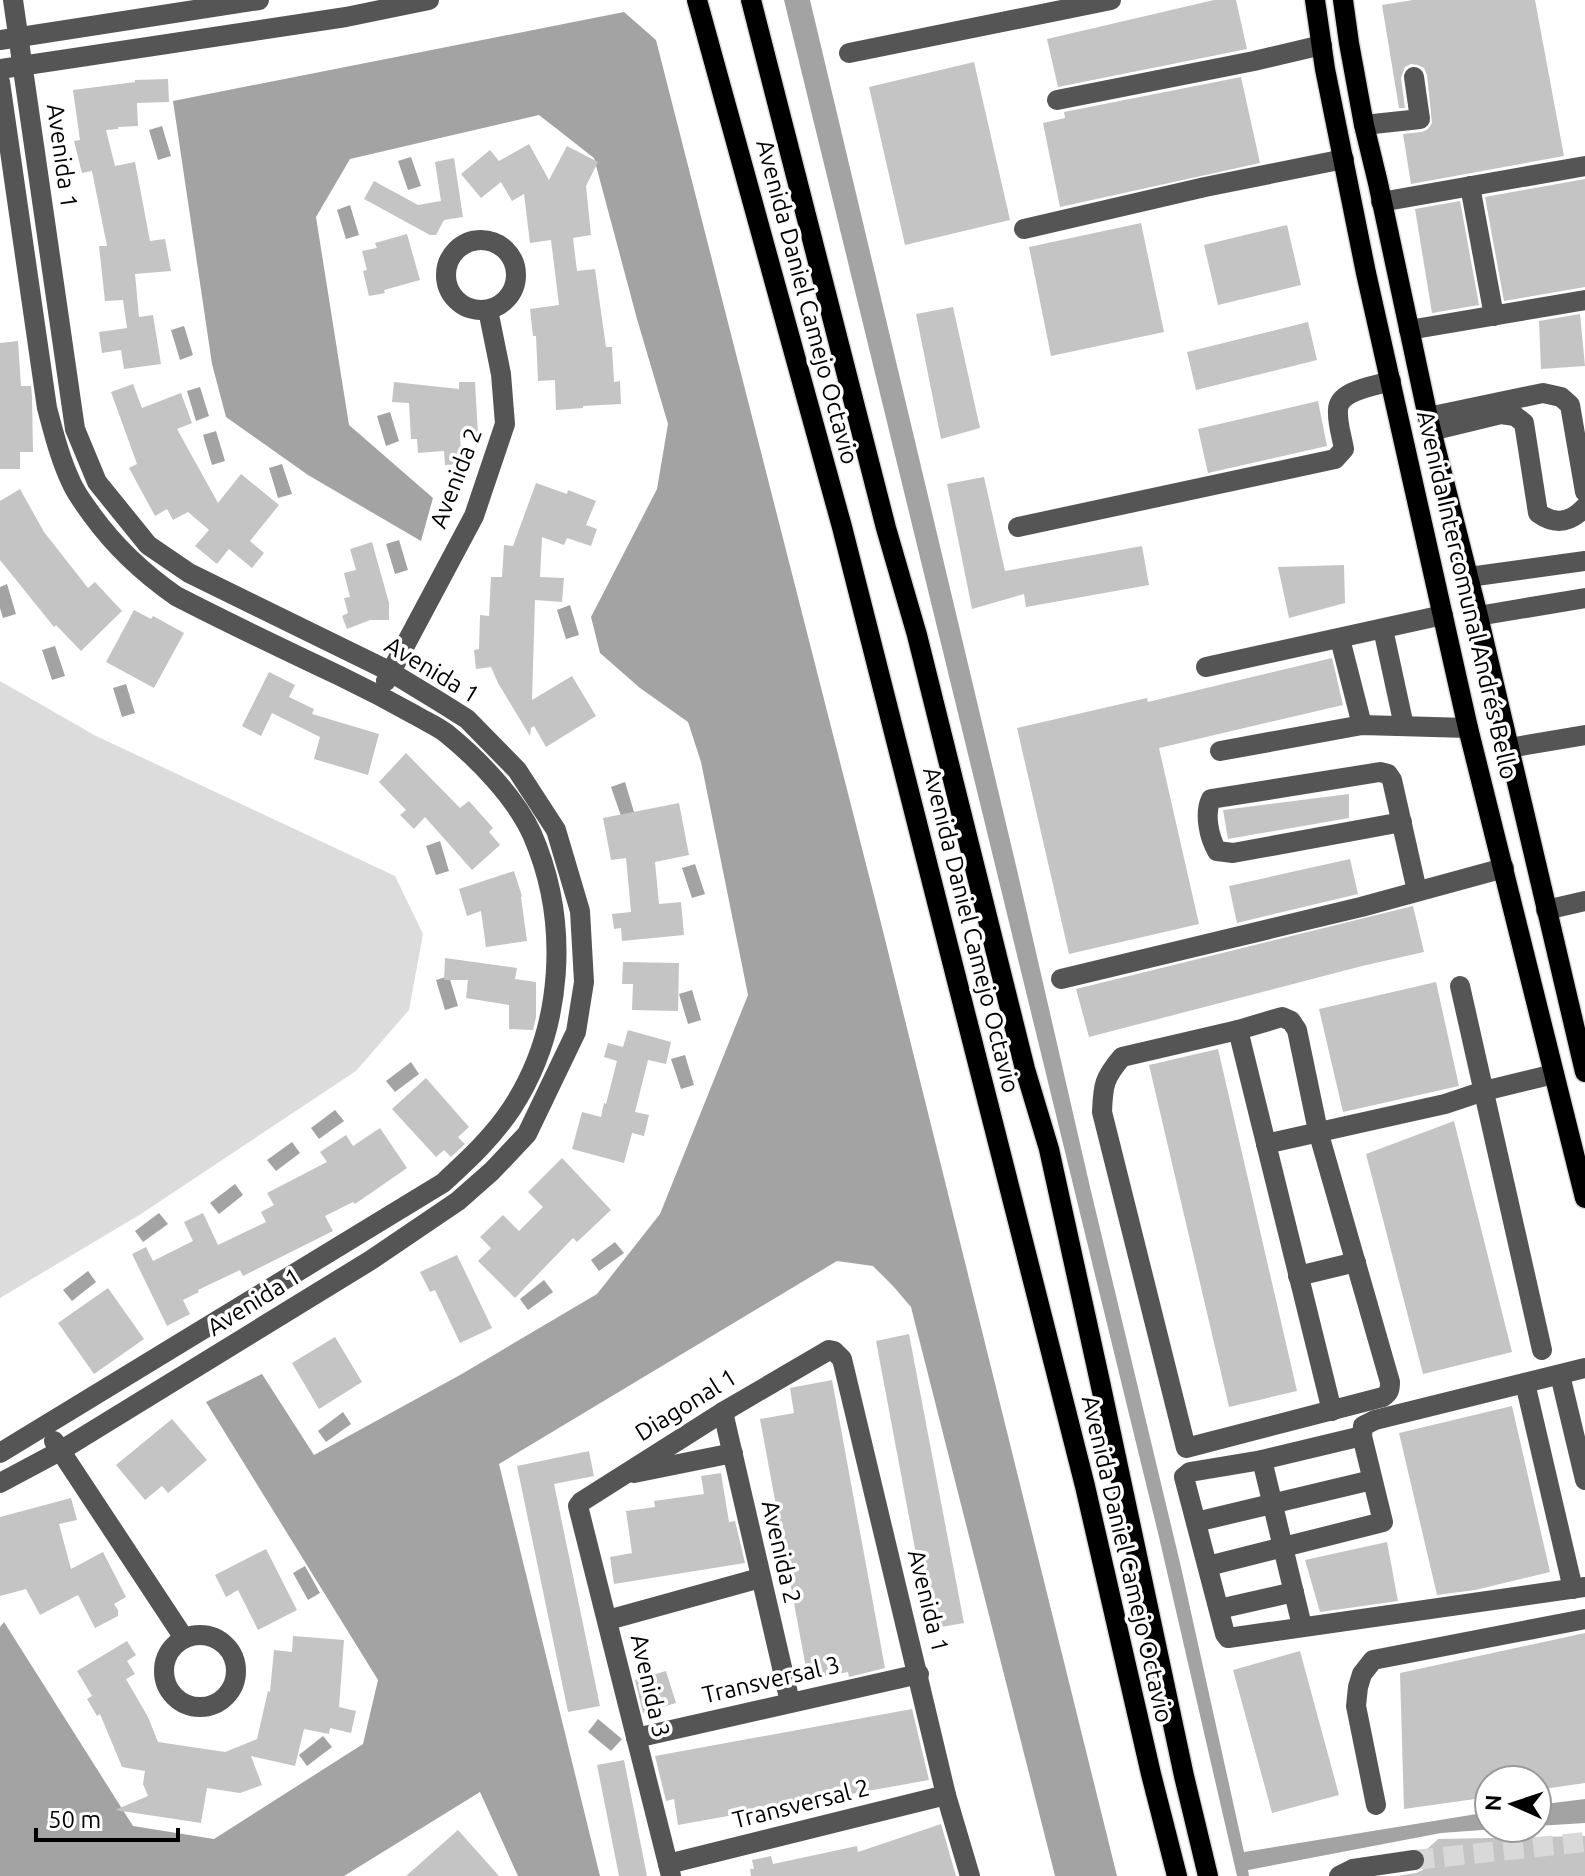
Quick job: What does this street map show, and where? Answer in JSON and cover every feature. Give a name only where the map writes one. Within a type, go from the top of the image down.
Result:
[{"type":"main road","name":"Avenida Daniel Camejo Octavio","points":[[697,0],[861,600],[1085,1486],[1177,1876]]},
{"type":"main road","name":"Avenida Daniel Camejo Octavio","points":[[751,0],[886,528],[917,635],[1025,1069],[1049,1149],[1208,1876]]},
{"type":"main road","name":"Avenida Intercomunal Andrés Bello","points":[[1315,0],[1366,273],[1468,728],[1585,1198]]},
{"type":"main road","name":"Avenida Intercomunal Andrés Bello","points":[[1343,0],[1364,125],[1430,424],[1585,1072]]},
{"type":"street","name":"Avenida 1","points":[[0,1483],[60,1451],[226,1350],[371,1260],[458,1201],[527,1134],[576,1032],[584,982],[580,911],[556,830],[517,770],[467,719],[390,672],[189,573],[148,545],[97,482],[75,429],[23,65],[10,39],[13,0]]},
{"type":"street","points":[[10,39],[259,0]]},
{"type":"street","points":[[0,69],[346,17],[429,0]]},
{"type":"street","points":[[849,53],[1111,0]]},
{"type":"street","points":[[1057,100],[1322,45]]},
{"type":"street","points":[[1364,125],[1420,119],[1414,77]]},
{"type":"street","name":"Avenida 1","points":[[0,82],[47,408],[58,450],[73,487],[126,556],[176,596],[379,694],[444,731],[475,759],[509,797],[531,832],[541,858],[555,930],[556,972],[550,1019],[538,1059],[512,1107],[482,1146],[443,1183],[0,1453]]},
{"type":"street","points":[[1024,229],[1344,159]]},
{"type":"street","points":[[1381,202],[1585,166]]},
{"type":"street","points":[[1470,186],[1494,316]]},
{"type":"street","points":[[1409,330],[1585,300]]},
{"type":"street","name":"Avenida 2","points":[[379,694],[474,516],[505,424],[501,374],[488,310]]},
{"type":"street","points":[[1018,527],[1335,459],[1344,449],[1339,403],[1348,394],[1391,381]]},
{"type":"street","points":[[1430,424],[1543,393],[1561,397],[1570,405],[1585,492]]},
{"type":"street","points":[[1430,424],[1501,414],[1515,416],[1524,423],[1538,513],[1548,520],[1562,521],[1577,515],[1585,507]]},
{"type":"street","points":[[1469,577],[1585,561]]},
{"type":"street","points":[[1478,616],[1585,598]]},
{"type":"street","points":[[1206,667],[1443,615]]},
{"type":"street","points":[[1383,629],[1404,726]]},
{"type":"street","points":[[1340,639],[1362,725]]},
{"type":"street","points":[[1220,751],[1362,725],[1468,728]]},
{"type":"street","points":[[1509,748],[1585,735]]},
{"type":"street","points":[[1402,822],[1224,853],[1217,851],[1212,842],[1208,806],[1211,799],[1380,772],[1388,774],[1392,780],[1402,822],[1417,891]]},
{"type":"street","points":[[1061,979],[1361,907],[1504,868]]},
{"type":"street","points":[[1546,910],[1585,901]]},
{"type":"street","points":[[1460,986],[1542,1350]]},
{"type":"street","points":[[1282,1017],[1291,1021],[1297,1030],[1318,1131],[1390,1388],[1383,1397],[1186,1448],[1102,1112],[1103,1087],[1109,1072],[1122,1057],[1238,1030],[1282,1017]]},
{"type":"street","points":[[1238,1030],[1332,1411]]},
{"type":"street","points":[[1266,1144],[1445,1104],[1554,1074]]},
{"type":"street","points":[[1298,1276],[1356,1262]]},
{"type":"street","points":[[211,1325],[226,1350]]},
{"type":"street","name":"Avenida 1","points":[[824,1351],[834,1351],[842,1359],[946,1795],[970,1876]]},
{"type":"street","name":"Diagonal 1","points":[[578,1508],[581,1502],[622,1475],[824,1351]]},
{"type":"street","points":[[1208,1566],[1383,1522],[1362,1436],[1363,1426],[1375,1420],[1585,1368]]},
{"type":"street","points":[[1560,1375],[1585,1480]]},
{"type":"street","points":[[1362,1436],[1262,1460],[1190,1472],[1184,1477],[1225,1634],[1232,1639],[1302,1626],[1579,1588],[1525,1383]]},
{"type":"street","name":"Avenida 2","points":[[723,1412],[790,1702]]},
{"type":"street","points":[[45,1426],[184,1638]]},
{"type":"street","points":[[622,1475],[733,1453]]},
{"type":"street","points":[[1262,1460],[1302,1626]]},
{"type":"street","points":[[1196,1522],[1372,1480]]},
{"type":"street","name":"Avenida 3","points":[[578,1508],[670,1870]]},
{"type":"street","points":[[608,1620],[760,1578]]},
{"type":"street","points":[[1219,1609],[1294,1592]]},
{"type":"street","points":[[1376,1805],[1356,1706],[1362,1674],[1373,1660],[1585,1619]]},
{"type":"street","name":"Transversal 3","points":[[636,1738],[919,1674]]},
{"type":"street","name":"Transversal 2","points":[[670,1870],[946,1795]]},
{"type":"street","points":[[1339,1876],[1353,1869],[1414,1860]]},
{"type":"shaded area","points":[[784,0],[810,0],[1181,1567],[1244,1852],[1473,1815],[1473,1831],[1441,1833],[1248,1870],[1249,1876],[1237,1876],[1159,1537]]},
{"type":"shaded area","points":[[624,12],[656,40],[880,919],[1117,1876],[1055,1876],[911,1307],[873,1266],[837,1261],[499,1464],[600,1876],[518,1876],[480,1792],[344,1876],[0,1876],[0,1627],[4,1622],[133,1826],[214,1839],[363,1744],[378,1680],[206,1402],[262,1374],[314,1455],[460,1375],[597,1294],[660,1214],[748,995],[701,762],[688,722],[640,688],[600,653],[591,617],[657,489],[668,424],[594,158],[539,115],[350,159],[316,217],[349,425],[433,498],[421,541],[308,475],[226,417],[212,364],[173,101]]},
{"type":"shaded area","points":[[162,126],[171,156],[158,160],[149,130]]},
{"type":"shaded area","points":[[411,157],[421,186],[408,190],[398,161]]},
{"type":"shaded area","points":[[350,205],[359,235],[346,239],[337,210]]},
{"type":"shaded area","points":[[184,326],[193,355],[180,360],[171,330]]},
{"type":"shaded area","points":[[200,387],[209,416],[196,421],[187,391]]},
{"type":"shaded area","points":[[390,412],[399,441],[386,446],[377,416]]},
{"type":"shaded area","points":[[216,431],[225,461],[212,465],[203,435]]},
{"type":"shaded area","points":[[282,464],[292,494],[278,498],[269,468]]},
{"type":"shaded area","points":[[399,540],[408,570],[395,574],[386,544]]},
{"type":"shaded area","points":[[7,584],[16,614],[3,618],[0,587]]},
{"type":"shaded area","points":[[570,605],[579,635],[566,639],[557,610]]},
{"type":"shaded area","points":[[55,646],[65,676],[52,680],[42,650]]},
{"type":"shaded area","points":[[0,681],[96,736],[395,876],[423,934],[409,1010],[356,1071],[141,1214],[0,1298]]},
{"type":"shaded area","points":[[126,684],[135,713],[122,717],[113,688]]},
{"type":"shaded area","points":[[625,782],[634,812],[621,816],[611,787]]},
{"type":"shaded area","points":[[440,841],[449,871],[436,875],[426,846]]},
{"type":"shaded area","points":[[695,864],[705,894],[692,898],[682,868]]},
{"type":"shaded area","points":[[449,976],[458,1006],[445,1010],[436,980]]},
{"type":"shaded area","points":[[692,990],[701,1020],[688,1024],[679,994]]},
{"type":"shaded area","points":[[685,1055],[694,1085],[681,1089],[671,1059]]},
{"type":"shaded area","points":[[411,1062],[419,1074],[395,1092],[386,1081]]},
{"type":"shaded area","points":[[335,1110],[344,1121],[319,1139],[311,1128]]},
{"type":"shaded area","points":[[292,1142],[300,1153],[276,1171],[267,1160]]},
{"type":"shaded area","points":[[235,1184],[243,1195],[219,1214],[210,1203]]},
{"type":"shaded area","points":[[159,1213],[168,1224],[143,1242],[135,1231]]},
{"type":"shaded area","points":[[615,1242],[624,1253],[599,1271],[591,1260]]},
{"type":"shaded area","points":[[88,1271],[96,1282],[72,1301],[63,1290]]},
{"type":"shaded area","points":[[544,1280],[553,1292],[528,1310],[520,1299]]},
{"type":"shaded area","points":[[343,1412],[351,1424],[326,1442],[318,1431]]},
{"type":"shaded area","points":[[305,1566],[320,1593],[308,1600],[293,1573]]},
{"type":"shaded area","points":[[598,1719],[622,1739],[611,1751],[588,1732]]},
{"type":"shaded area","points":[[323,1736],[332,1747],[307,1766],[299,1755]]},
{"type":"shaded area","points":[[1585,1799],[1585,1823],[1553,1825],[1553,1803]]},
{"type":"building","points":[[1214,0],[1236,0],[1247,49],[1058,87],[1047,39]]},
{"type":"building","points":[[1413,0],[1535,0],[1564,156],[1411,184],[1403,134],[1422,132],[1432,123],[1427,75],[1424,68],[1418,65],[1405,67],[1401,78],[1405,108],[1399,108],[1382,5]]},
{"type":"building","points":[[974,62],[1010,220],[905,245],[869,87]]},
{"type":"building","points":[[1241,77],[1260,163],[1060,207],[1043,123],[1065,118],[1064,112]]},
{"type":"building","points":[[168,79],[169,102],[137,103],[138,126],[106,130],[115,166],[135,162],[150,241],[165,239],[171,271],[135,274],[139,317],[153,315],[161,364],[124,369],[121,350],[102,353],[99,332],[127,328],[123,300],[105,301],[99,246],[107,246],[92,171],[82,173],[74,141],[80,140],[73,90],[135,80]]},
{"type":"building","points":[[529,144],[549,180],[567,146],[598,162],[586,186],[591,235],[573,238],[577,271],[595,269],[606,347],[612,347],[614,382],[620,381],[621,404],[556,410],[555,380],[538,381],[536,336],[533,336],[530,309],[559,305],[551,240],[530,243],[524,194],[512,201],[501,182],[481,198],[461,174],[490,150],[499,161]]},
{"type":"building","points":[[454,158],[463,217],[444,220],[436,235],[430,235],[364,199],[374,181],[418,205],[441,201],[435,162]]},
{"type":"building","points":[[1585,179],[1585,287],[1504,301],[1485,197]]},
{"type":"building","points":[[1460,201],[1479,305],[1432,313],[1415,209]]},
{"type":"building","points":[[1141,223],[1164,332],[1051,356],[1029,247]]},
{"type":"building","points":[[1287,225],[1301,285],[1218,305],[1204,245]]},
{"type":"building","points":[[407,234],[420,280],[369,296],[362,251],[377,248],[375,243]]},
{"type":"building","points":[[953,307],[980,428],[941,439],[916,314]]},
{"type":"building","points":[[1580,314],[1585,366],[1541,369],[1539,321]]},
{"type":"building","points":[[1308,322],[1317,360],[1196,390],[1187,352]]},
{"type":"building","points":[[18,341],[21,386],[31,386],[33,452],[20,452],[20,469],[0,469],[0,343]]},
{"type":"building","points":[[394,382],[459,389],[459,382],[475,382],[478,435],[460,436],[462,464],[445,465],[444,451],[418,453],[417,439],[411,439],[409,403],[392,402]]},
{"type":"building","points":[[133,384],[142,408],[181,393],[192,423],[177,429],[218,503],[241,474],[279,505],[250,541],[264,553],[252,568],[229,549],[217,564],[195,546],[209,530],[188,512],[173,520],[167,509],[155,516],[129,468],[137,464],[111,392]]},
{"type":"building","points":[[1318,401],[1327,446],[1208,473],[1198,429]]},
{"type":"building","points":[[984,477],[1005,571],[1142,546],[1149,585],[1026,607],[1024,594],[972,609],[947,484]]},
{"type":"building","points":[[536,483],[567,494],[568,490],[596,501],[586,525],[597,529],[591,546],[567,538],[564,545],[542,537],[540,577],[564,578],[562,602],[535,600],[532,700],[572,676],[596,716],[546,747],[534,726],[530,736],[491,667],[476,669],[474,650],[479,649],[480,615],[489,616],[491,577],[502,577],[504,545],[513,546]]},
{"type":"building","points":[[20,489],[44,532],[88,588],[95,582],[122,611],[81,651],[56,625],[54,627],[0,560],[0,501]]},
{"type":"building","points":[[372,542],[389,603],[389,620],[370,620],[347,629],[342,616],[348,613],[344,598],[350,597],[344,573],[356,570],[350,549]]},
{"type":"building","points":[[1344,565],[1345,603],[1289,618],[1278,567]]},
{"type":"building","points":[[134,610],[151,619],[153,616],[184,633],[154,688],[106,662]]},
{"type":"building","points":[[1332,658],[1343,705],[1159,748],[1199,924],[1069,954],[1017,728],[1147,698],[1148,702]]},
{"type":"building","points":[[269,672],[295,685],[289,697],[314,709],[312,714],[379,734],[368,775],[314,759],[320,737],[272,713],[261,736],[242,726]]},
{"type":"building","points":[[406,753],[460,808],[469,801],[493,828],[489,832],[500,845],[472,870],[425,817],[414,829],[400,815],[406,810],[379,782]]},
{"type":"building","points":[[1349,794],[1349,818],[1228,839],[1223,810]]},
{"type":"building","points":[[679,803],[689,855],[655,862],[659,904],[681,902],[684,935],[622,941],[621,928],[614,929],[612,914],[631,912],[626,858],[611,860],[603,818]]},
{"type":"building","points":[[1350,859],[1358,894],[1237,923],[1229,886]]},
{"type":"building","points":[[514,871],[522,896],[527,941],[486,947],[481,911],[467,916],[459,889]]},
{"type":"building","points":[[1413,906],[1424,952],[1089,1037],[1076,989]]},
{"type":"building","points":[[445,958],[517,968],[515,979],[536,982],[533,1030],[509,1029],[509,1005],[466,998],[468,980],[444,980]]},
{"type":"building","points":[[623,962],[679,963],[678,1011],[632,1010],[633,984],[622,984]]},
{"type":"building","points":[[1436,982],[1459,1086],[1343,1112],[1319,1009]]},
{"type":"building","points":[[628,1030],[671,1042],[666,1064],[648,1060],[635,1112],[649,1115],[644,1136],[632,1133],[624,1163],[572,1149],[582,1112],[601,1117],[617,1061],[604,1057],[608,1043],[623,1047]]},
{"type":"building","points":[[1218,1049],[1297,1391],[1229,1407],[1149,1065]]},
{"type":"building","points":[[426,1078],[469,1127],[458,1137],[465,1144],[451,1157],[444,1150],[436,1157],[392,1109]]},
{"type":"building","points":[[1454,1121],[1512,1352],[1423,1374],[1366,1154]]},
{"type":"building","points":[[380,1128],[407,1168],[355,1204],[353,1202],[325,1216],[333,1231],[243,1276],[240,1270],[198,1290],[183,1300],[190,1314],[167,1326],[132,1254],[146,1247],[153,1261],[193,1241],[184,1222],[203,1213],[218,1245],[266,1222],[261,1212],[274,1205],[267,1193],[327,1162],[320,1152],[346,1135],[353,1146]]},
{"type":"building","points":[[562,1158],[611,1210],[577,1242],[573,1238],[515,1298],[478,1261],[491,1248],[480,1237],[503,1215],[519,1231],[543,1207],[528,1192]]},
{"type":"building","points":[[457,1255],[492,1328],[460,1343],[435,1290],[430,1292],[420,1272]]},
{"type":"building","points":[[108,1288],[144,1339],[94,1374],[58,1323]]},
{"type":"building","points":[[909,1334],[964,1623],[930,1629],[876,1341]]},
{"type":"building","points":[[335,1337],[362,1382],[319,1409],[292,1363]]},
{"type":"building","points":[[832,1380],[885,1668],[849,1677],[848,1672],[808,1679],[760,1419],[794,1413],[790,1388]]},
{"type":"building","points":[[1512,1406],[1550,1572],[1475,1590],[1437,1595],[1399,1433]]},
{"type":"building","points":[[172,1419],[207,1460],[168,1493],[162,1486],[145,1500],[116,1465]]},
{"type":"building","points":[[589,1451],[594,1476],[554,1484],[600,1706],[568,1712],[517,1466]]},
{"type":"building","points":[[721,1473],[729,1522],[735,1521],[745,1563],[614,1584],[610,1557],[632,1553],[626,1511],[655,1507],[654,1501],[704,1494],[701,1476]]},
{"type":"building","points":[[71,1498],[77,1520],[59,1524],[71,1569],[103,1552],[126,1597],[114,1604],[118,1616],[95,1628],[78,1595],[40,1615],[26,1589],[0,1596],[0,1517]]},
{"type":"building","points":[[1387,1542],[1398,1601],[1320,1612],[1305,1560]]},
{"type":"building","points":[[266,1549],[297,1610],[258,1630],[238,1590],[226,1597],[215,1575]]},
{"type":"building","points":[[1585,1633],[1585,1783],[1553,1788],[1553,1764],[1473,1764],[1473,1799],[1404,1809],[1400,1673]]},
{"type":"building","points":[[293,1636],[344,1640],[339,1707],[356,1711],[351,1733],[330,1728],[329,1734],[304,1729],[295,1766],[251,1756],[262,1785],[240,1793],[207,1788],[201,1823],[115,1810],[148,1796],[143,1784],[145,1771],[122,1767],[100,1714],[97,1716],[87,1699],[92,1696],[77,1671],[127,1641],[136,1655],[127,1661],[135,1674],[126,1679],[148,1717],[158,1742],[225,1752],[257,1739],[270,1692],[274,1650],[292,1652]]},
{"type":"building","points":[[1300,1651],[1339,1795],[1272,1813],[1233,1670]]},
{"type":"building","points":[[666,1671],[676,1703],[643,1713],[635,1680]]},
{"type":"building","points":[[912,1709],[929,1780],[678,1825],[674,1799],[666,1801],[655,1756]]},
{"type":"building","points":[[624,1760],[647,1876],[619,1876],[597,1765]]},
{"type":"building","points":[[941,1824],[956,1876],[751,1876],[750,1869],[754,1869],[752,1860],[771,1856],[773,1864],[857,1846],[858,1852]]},
{"type":"building","points":[[458,1830],[499,1876],[406,1876]]},
{"type":"building","points":[[1585,1836],[1585,1876],[1396,1876],[1423,1870],[1427,1859],[1424,1852],[1438,1839],[1473,1838],[1473,1844],[1553,1844],[1553,1837]]},
{"type":"tunnel","points":[[1414,1860],[1585,1842]]}]
